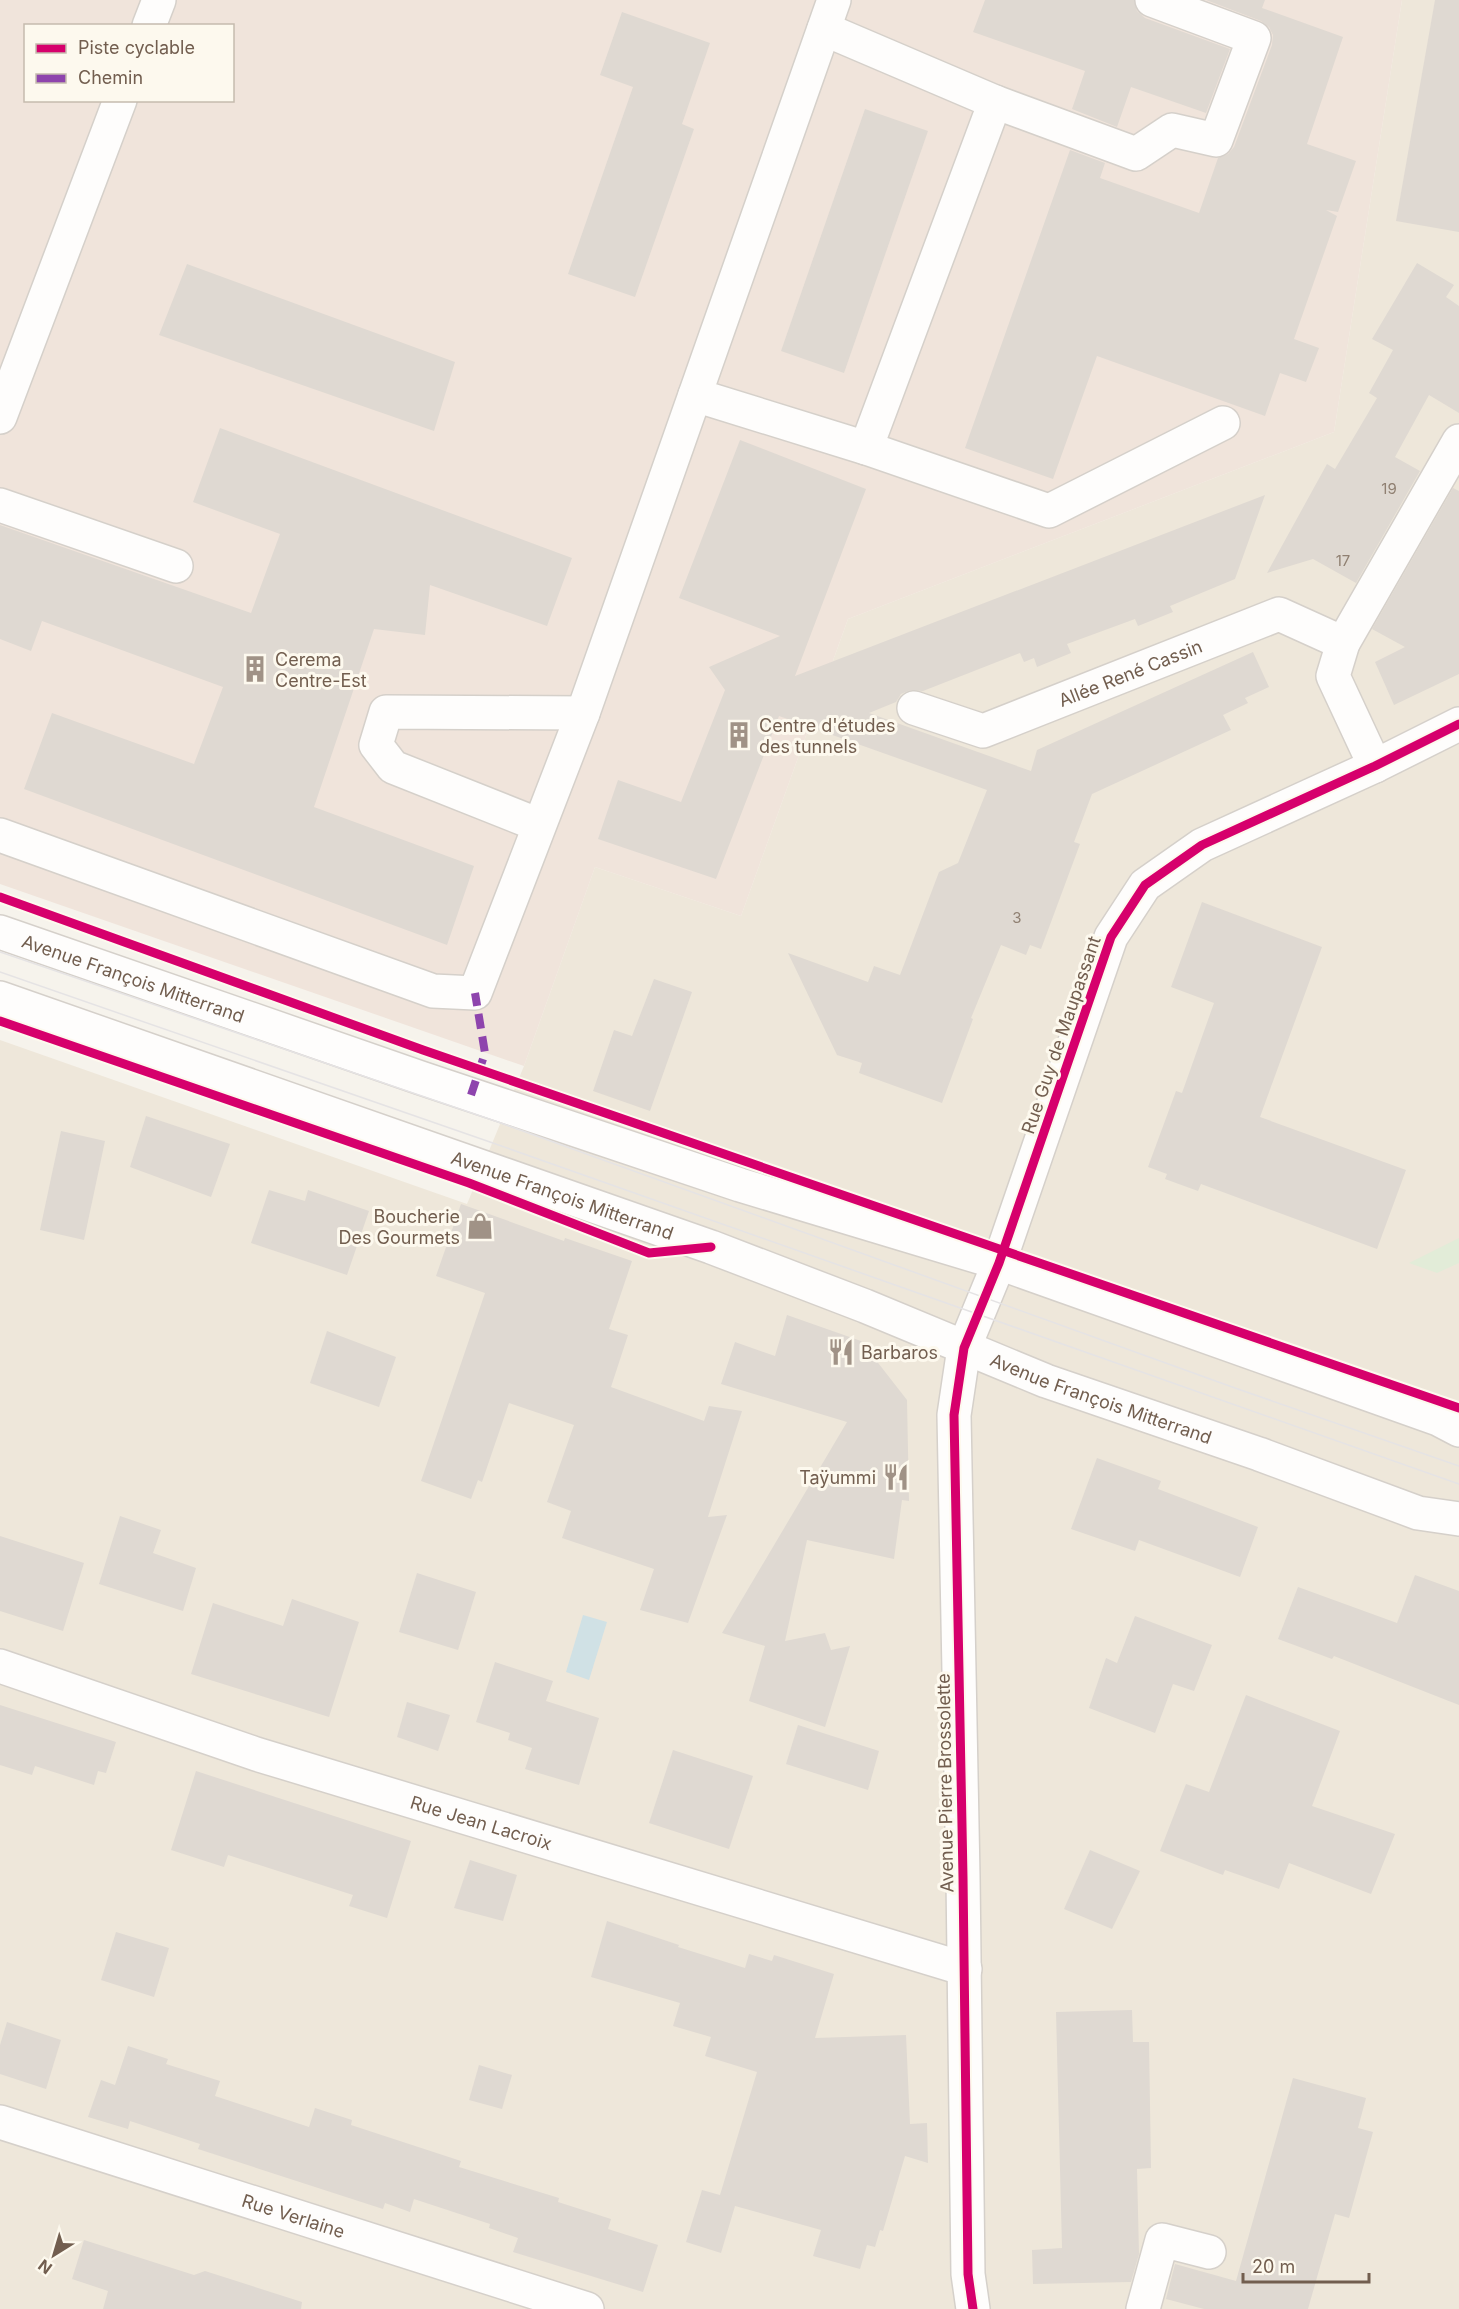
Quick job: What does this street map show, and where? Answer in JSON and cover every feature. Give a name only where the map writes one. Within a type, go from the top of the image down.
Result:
[{"type":"street","points":[[150,24],[159,0]]},
{"type":"street","points":[[0,836],[433,991],[475,993],[583,713],[829,14],[995,102],[1136,154],[1172,130],[1216,140],[1254,38],[1152,0]]},
{"type":"street","points":[[0,417],[119,102]]},
{"type":"street","points":[[866,448],[995,102]]},
{"type":"street","points":[[695,395],[866,448],[1049,511],[1223,423]]},
{"type":"street","points":[[1375,766],[1333,676],[1343,643],[1459,441]]},
{"type":"street","points":[[0,504],[176,567]]},
{"type":"street","name":"Allée René Cassin","points":[[914,708],[983,731],[1279,614],[1343,643]]},
{"type":"street","points":[[539,825],[393,767],[376,745],[386,712],[583,713]]},
{"type":"street","name":"Rue Guy de Maupassant","points":[[999,1263],[1112,937],[1145,885],[1202,845],[1375,766],[1459,724]]},
{"type":"street","name":"Avenue François Mitterrand","points":[[0,932],[740,1185],[999,1263],[1438,1419],[1459,1430]]},
{"type":"street","name":"Avenue François Mitterrand","points":[[0,998],[711,1247],[864,1306],[1046,1382],[1259,1454],[1418,1513],[1459,1519]]},
{"type":"street","name":"Avenue Pierre Brossolette","points":[[973,2309],[968,2274],[965,1969],[954,1415],[963,1348],[999,1263]]},
{"type":"street","name":"Rue Jean Lacroix","points":[[0,1666],[256,1754],[965,1969]]},
{"type":"street","name":"Rue Verlaine","points":[[0,2122],[587,2309]]},
{"type":"street","points":[[1143,2309],[1162,2240],[1209,2252]]},
{"type":"shaded area","points":[[0,0],[1402,0],[1334,432],[848,619],[741,916],[595,867],[524,1066],[0,884]]},
{"type":"shaded area","points":[[1402,0],[1459,0],[1459,2309],[0,2309],[0,1040],[467,1204],[524,1066],[595,867],[741,916],[848,619],[1334,432]]},
{"type":"shaded area","points":[[583,1615],[607,1622],[589,1680],[566,1672]]},
{"type":"green space","points":[[1459,1238],[1459,1263],[1437,1273],[1409,1263]]},
{"type":"building","points":[[985,0],[1134,0],[1137,11],[1145,18],[1230,49],[1206,113],[1131,87],[1117,127],[1072,109],[1085,71],[973,32]]},
{"type":"building","points":[[1206,0],[1265,0],[1262,8],[1343,37],[1307,144],[1356,161],[1338,212],[1326,210],[1337,216],[1294,339],[1319,348],[1306,382],[1280,373],[1265,416],[1097,356],[1053,479],[965,448],[1070,150],[1105,163],[1100,178],[1199,213],[1218,158],[1228,154],[1234,147],[1272,45],[1273,35],[1269,27],[1261,21]]},
{"type":"building","points":[[1435,0],[1459,0],[1459,232],[1396,221]]},
{"type":"building","points":[[622,12],[710,43],[682,124],[694,129],[635,297],[568,274],[633,87],[600,75]]},
{"type":"building","points":[[865,109],[928,131],[844,373],[781,351]]},
{"type":"building","points":[[1417,263],[1454,285],[1446,297],[1459,306],[1459,413],[1429,395],[1395,457],[1420,471],[1356,583],[1313,559],[1267,573],[1327,464],[1335,469],[1377,398],[1369,393],[1393,350],[1372,339]]},
{"type":"building","points":[[187,264],[455,362],[434,431],[159,335]]},
{"type":"building","name":"Cerema Centre-Est","points":[[220,428],[572,558],[547,626],[430,585],[425,635],[374,629],[314,807],[474,866],[447,945],[24,789],[52,713],[194,764],[223,687],[42,621],[31,651],[0,639],[0,525],[251,613],[280,534],[193,502]]},
{"type":"building","points":[[740,440],[866,489],[795,676],[1265,495],[1235,579],[1170,606],[1173,612],[1138,626],[1135,619],[1067,644],[1071,653],[1037,667],[1034,658],[1024,662],[1020,653],[923,691],[910,690],[901,694],[896,702],[869,713],[1031,771],[1037,750],[1253,652],[1269,687],[1245,698],[1248,703],[1223,715],[1231,730],[1092,794],[1074,842],[1080,844],[1041,949],[1030,945],[1026,955],[1001,945],[971,1018],[973,1019],[942,1103],[859,1073],[862,1063],[837,1055],[788,953],[868,982],[874,966],[900,975],[939,872],[958,863],[987,790],[779,716],[716,879],[598,839],[618,780],[681,802],[725,690],[709,667],[780,636],[679,598]]},
{"type":"building","points":[[1453,488],[1459,491],[1459,674],[1394,705],[1375,662],[1405,647],[1372,629]]},
{"type":"building","points":[[1202,902],[1322,947],[1260,1117],[1406,1170],[1377,1249],[1201,1184],[1198,1191],[1165,1179],[1167,1174],[1148,1167],[1176,1091],[1182,1093],[1214,1003],[1171,987]]},
{"type":"building","points":[[654,979],[692,992],[650,1111],[593,1091],[614,1030],[632,1036]]},
{"type":"building","points":[[146,1116],[230,1144],[211,1197],[130,1167]]},
{"type":"building","points":[[61,1131],[105,1141],[84,1240],[40,1230]]},
{"type":"building","points":[[269,1190],[305,1201],[308,1190],[369,1211],[347,1275],[251,1243]]},
{"type":"building","points":[[461,1204],[564,1241],[565,1238],[632,1261],[609,1329],[628,1335],[611,1387],[704,1421],[709,1406],[742,1411],[708,1517],[727,1515],[688,1623],[640,1610],[654,1569],[562,1538],[571,1511],[547,1502],[574,1425],[509,1403],[482,1482],[478,1480],[471,1499],[421,1481],[485,1293],[436,1276]]},
{"type":"building","points":[[787,1315],[861,1341],[907,1400],[909,1501],[902,1500],[894,1559],[807,1540],[785,1641],[825,1633],[831,1650],[850,1646],[825,1727],[749,1701],[765,1646],[722,1633],[847,1422],[721,1384],[735,1342],[775,1356]]},
{"type":"building","points":[[327,1331],[396,1357],[379,1407],[310,1383]]},
{"type":"building","points":[[1097,1458],[1161,1481],[1158,1489],[1258,1527],[1240,1577],[1139,1540],[1135,1551],[1071,1529]]},
{"type":"building","points":[[120,1516],[161,1530],[153,1553],[196,1568],[183,1611],[99,1584]]},
{"type":"building","points":[[0,1536],[84,1563],[63,1631],[0,1611]]},
{"type":"building","points":[[417,1573],[476,1592],[458,1650],[399,1632]]},
{"type":"building","points":[[1415,1575],[1459,1591],[1459,1705],[1334,1656],[1332,1659],[1278,1639],[1298,1587],[1397,1623]]},
{"type":"building","points":[[292,1599],[359,1622],[329,1717],[191,1674],[213,1603],[283,1626]]},
{"type":"building","points":[[1135,1616],[1212,1645],[1194,1691],[1173,1684],[1155,1733],[1089,1708],[1106,1658],[1117,1663]]},
{"type":"building","points":[[495,1662],[553,1681],[546,1701],[599,1718],[579,1785],[525,1769],[532,1748],[508,1740],[510,1733],[476,1722]]},
{"type":"building","points":[[1246,1695],[1340,1731],[1312,1806],[1395,1834],[1371,1894],[1289,1863],[1279,1889],[1225,1870],[1223,1875],[1160,1851],[1186,1784],[1209,1792]]},
{"type":"building","points":[[407,1702],[450,1715],[438,1751],[397,1737]]},
{"type":"building","points":[[0,1705],[116,1742],[106,1773],[98,1771],[94,1785],[35,1766],[32,1775],[0,1765]]},
{"type":"building","points":[[798,1725],[879,1751],[868,1790],[786,1764]]},
{"type":"building","points":[[673,1750],[753,1776],[729,1849],[649,1823]]},
{"type":"building","points":[[196,1771],[411,1841],[387,1918],[349,1906],[353,1895],[228,1855],[224,1867],[171,1850]]},
{"type":"building","points":[[1090,1850],[1140,1871],[1112,1929],[1064,1909]]},
{"type":"building","points":[[470,1860],[517,1875],[503,1921],[454,1908]]},
{"type":"building","points":[[607,1921],[745,1968],[749,1954],[772,1961],[774,1955],[834,1974],[815,2038],[906,2035],[910,2124],[927,2123],[928,2163],[905,2156],[883,2231],[880,2230],[875,2247],[867,2245],[860,2269],[813,2256],[821,2230],[735,2206],[721,2253],[686,2242],[702,2190],[720,2195],[757,2072],[705,2056],[711,2037],[673,2026],[680,2003],[591,1977]]},
{"type":"building","points":[[116,1932],[169,1948],[154,1997],[101,1980]]},
{"type":"building","points":[[1132,2010],[1133,2042],[1149,2042],[1151,2168],[1137,2169],[1139,2254],[1131,2282],[1033,2284],[1032,2250],[1062,2248],[1056,2012]]},
{"type":"building","points":[[7,2022],[61,2040],[46,2089],[0,2074],[0,2045]]},
{"type":"building","points":[[128,2046],[168,2059],[166,2064],[220,2081],[215,2096],[309,2127],[315,2108],[352,2120],[351,2125],[461,2161],[459,2167],[559,2198],[558,2202],[611,2219],[608,2229],[658,2245],[643,2292],[513,2252],[518,2238],[489,2228],[490,2224],[414,2199],[410,2212],[385,2203],[383,2209],[198,2149],[200,2144],[130,2121],[128,2129],[88,2117],[101,2080],[115,2085]]},
{"type":"building","points":[[479,2065],[512,2075],[502,2109],[469,2100]]},
{"type":"building","points":[[1293,2078],[1366,2098],[1358,2128],[1373,2132],[1349,2218],[1335,2214],[1308,2309],[1204,2309],[1166,2299],[1175,2264],[1236,2281]]},
{"type":"building","points":[[84,2240],[194,2275],[205,2271],[302,2302],[301,2309],[103,2309],[108,2291],[72,2279]]},
{"type":"tram line","points":[[0,952],[498,1122],[1235,1388],[1459,1466]]},
{"type":"tram line","points":[[0,972],[490,1142],[1459,1484]]},
{"type":"marked path","points":[[471,1095],[485,1053],[475,993]]},
{"type":"cycle path","points":[[973,2309],[968,2274],[954,1415],[964,1348],[999,1263],[1111,937],[1145,885],[1202,845],[1375,766],[1459,724]]},
{"type":"cycle path","points":[[0,897],[423,1050],[1459,1408]]},
{"type":"cycle path","points":[[0,1021],[469,1183],[649,1253],[711,1247]]},
{"type":"place","name":"Cerema Centre-Est","points":[[255,669]]},
{"type":"place","name":"Centre d'études des tunnels","points":[[739,735]]},
{"type":"place","name":"Boucherie Des Gourmets","points":[[480,1226]]},
{"type":"place","name":"Barbaros","points":[[841,1352]]},
{"type":"place","name":"Taÿummi","points":[[896,1477]]}]
